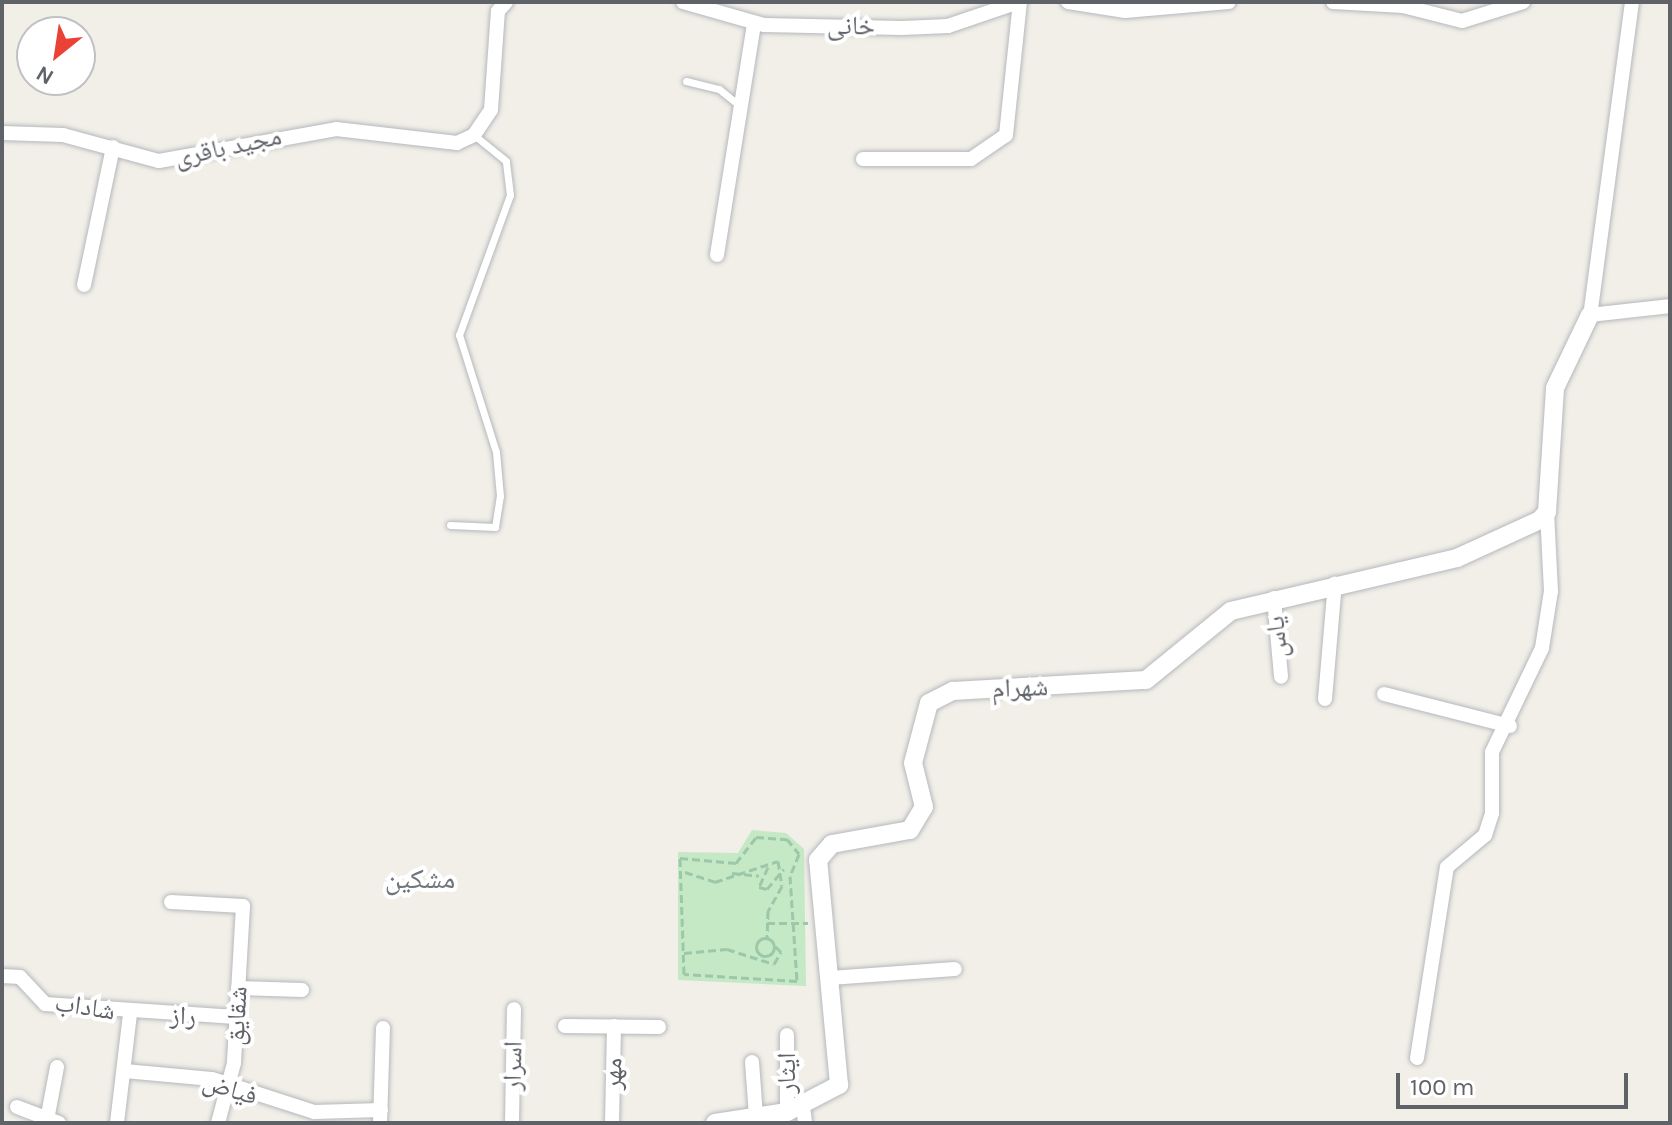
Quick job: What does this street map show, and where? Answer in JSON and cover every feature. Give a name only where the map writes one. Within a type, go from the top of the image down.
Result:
[{"type":"street","points":[[474,135],[491,110],[498,11],[506,2]]},
{"type":"street","name":"خانی","points":[[683,2],[754,23],[948,26],[1019,2]]},
{"type":"street","points":[[863,159],[971,159],[1006,135],[1019,2]]},
{"type":"street","points":[[1068,2],[1125,11],[1229,2]]},
{"type":"street","points":[[1333,2],[1403,6],[1462,21],[1523,2]]},
{"type":"street","points":[[1417,1058],[1447,867],[1485,835],[1492,752],[1510,726],[1542,648],[1551,591],[1547,512],[1555,388],[1590,315],[1632,2]]},
{"type":"street","points":[[717,255],[754,23]]},
{"type":"street","name":"مجید باقری","points":[[2,133],[63,135],[159,161],[336,129],[457,143],[474,135]]},
{"type":"street","points":[[84,285],[113,147]]},
{"type":"street","points":[[1590,315],[1670,306]]},
{"type":"street","name":"شهرام","points":[[798,1113],[831,1095],[839,1085],[818,860],[832,844],[910,830],[924,807],[913,763],[929,703],[953,691],[1146,680],[1231,611],[1335,583],[1457,558],[1547,512]]},
{"type":"street","points":[[1325,699],[1335,583]]},
{"type":"street","name":"یاس","points":[[1274,598],[1281,677]]},
{"type":"street","points":[[1384,694],[1510,726]]},
{"type":"street","name":"شقایق","points":[[171,902],[243,906],[230,1091],[218,1123]]},
{"type":"street","points":[[830,978],[955,969]]},
{"type":"street","name":"شاداب","points":[[2,976],[20,977],[45,1004],[130,1014]]},
{"type":"street","points":[[238,988],[302,990]]},
{"type":"street","name":"اسرار","points":[[512,1123],[514,1009]]},
{"type":"street","points":[[117,1123],[130,1014]]},
{"type":"street","name":"راز","points":[[130,1014],[236,1017]]},
{"type":"street","points":[[565,1026],[659,1027]]},
{"type":"street","name":"مهر","points":[[612,1123],[614,1026]]},
{"type":"street","points":[[381,1116],[383,1028]]},
{"type":"street","name":"ایثار","points":[[787,1035],[798,1113]]},
{"type":"street","points":[[752,1062],[756,1116]]},
{"type":"street","points":[[17,1107],[53,1122],[57,1067]]},
{"type":"street","name":"فیاض","points":[[125,1071],[212,1079],[230,1091],[314,1112],[381,1116]]},
{"type":"street","points":[[715,1123],[798,1113]]},
{"type":"lane","points":[[686,81],[719,89],[739,105]]},
{"type":"lane","points":[[450,525],[495,527],[500,496],[493,440],[459,335],[510,195],[506,161],[474,135]]},
{"type":"path","points":[[756,837],[787,839],[799,854],[790,876],[797,924],[797,981],[684,974],[684,872],[680,858],[736,863],[756,837]]},
{"type":"path","points":[[778,861],[784,869],[767,889],[759,887],[759,876],[768,867],[778,861]]},
{"type":"path","points":[[684,872],[715,882],[732,873],[768,867]]},
{"type":"path","points":[[684,953],[727,949],[774,964],[781,952],[767,938],[767,923],[784,869]]},
{"type":"path","points":[[732,873],[759,876]]},
{"type":"path","points":[[767,923],[824,922]]},
{"type":"path","points":[[767,938],[757,943],[759,953],[770,954],[773,944]]},
{"type":"green space","points":[[752,830],[786,833],[804,849],[806,986],[678,980],[678,852],[738,853]]},
{"type":"district","name":"مشکین","points":[[420,879]]}]
